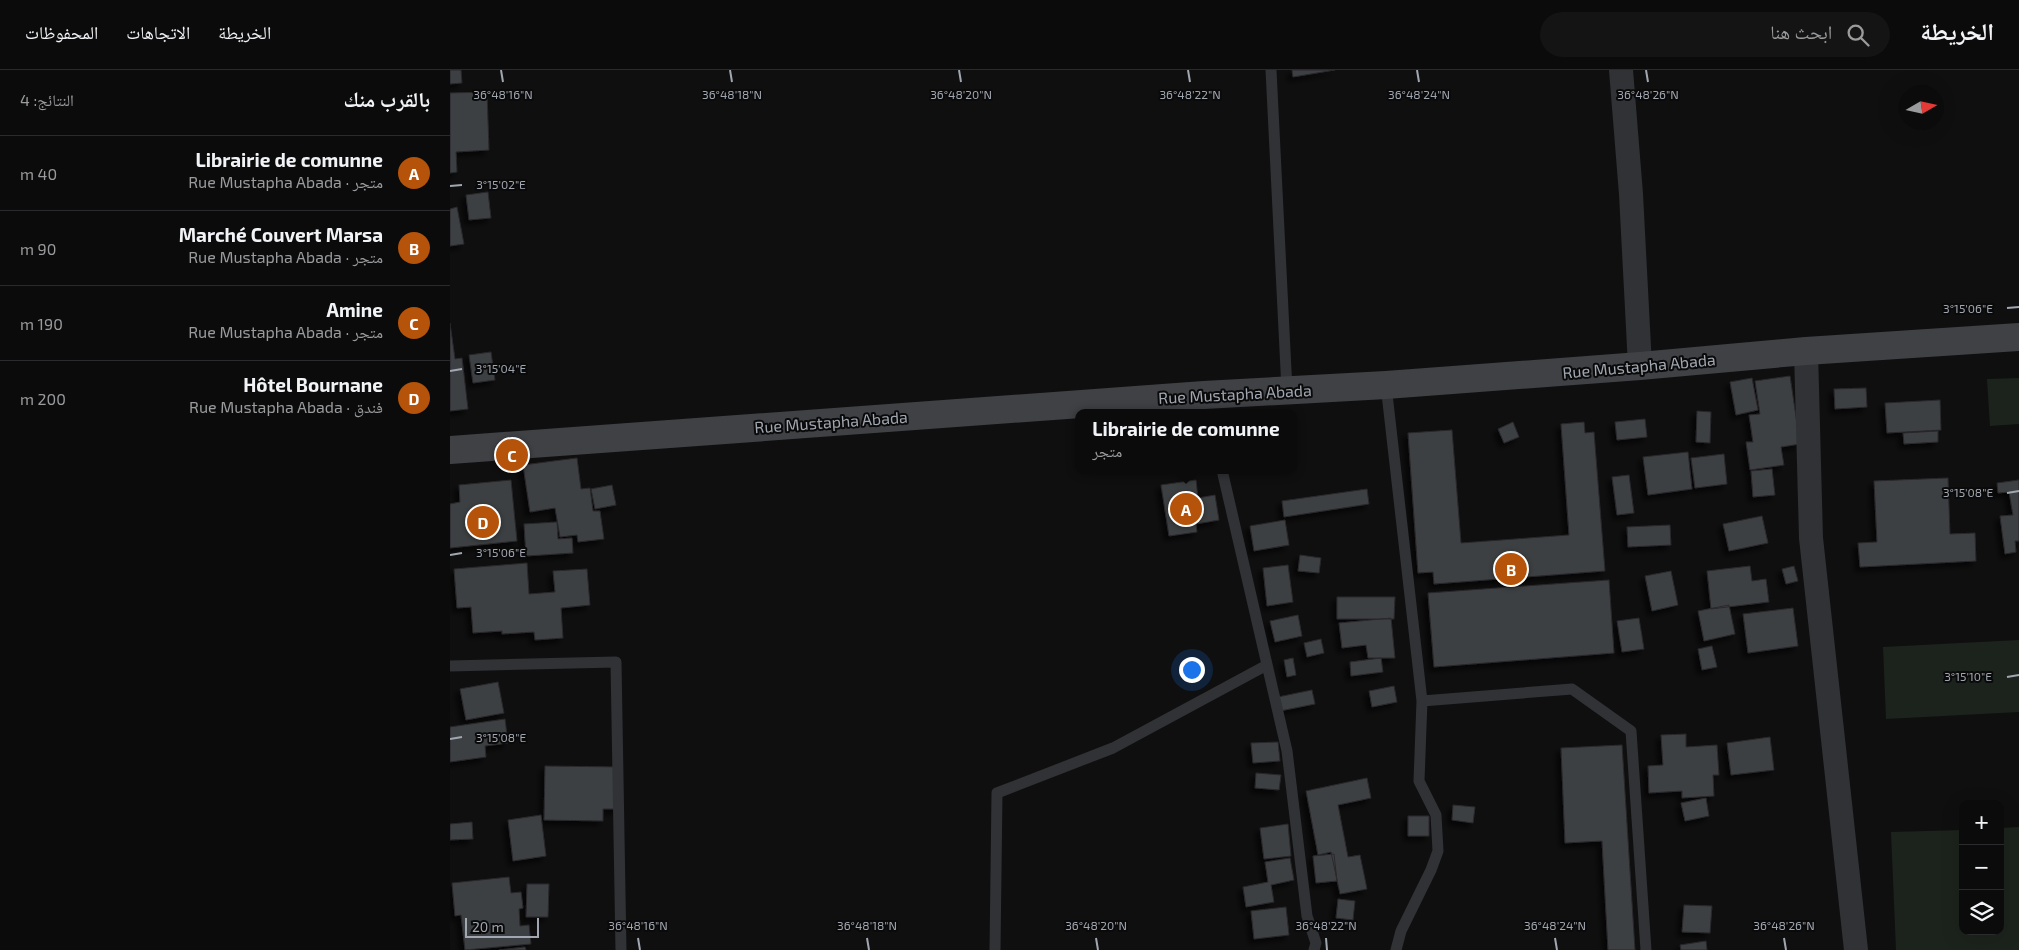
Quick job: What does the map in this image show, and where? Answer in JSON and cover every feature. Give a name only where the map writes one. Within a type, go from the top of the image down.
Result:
[{"type":"main road","name":"Rue Mustapha Abada","points":[[450,450],[1206,399],[1287,390],[1386,385],[1640,366],[1806,351],[2019,337]]},
{"type":"street","points":[[1620,70],[1631,194],[1640,366]]},
{"type":"street","points":[[1806,351],[1811,538],[1856,950]]},
{"type":"lane","points":[[1270,70],[1287,390]]},
{"type":"lane","points":[[1386,385],[1422,701],[1419,782],[1436,815],[1438,851],[1431,870],[1401,931],[1396,950]]},
{"type":"lane","points":[[1223,474],[1287,751],[1307,916],[1316,943],[1314,950]]},
{"type":"lane","points":[[450,666],[616,662],[621,950]]},
{"type":"lane","points":[[995,950],[997,793],[1113,748],[1268,665]]},
{"type":"lane","points":[[1422,701],[1572,689],[1631,731],[1646,950]]},
{"type":"shaded area","points":[[2019,378],[2019,424],[1990,426],[1987,379]]},
{"type":"shaded area","points":[[2019,640],[2019,712],[1886,719],[1883,647]]},
{"type":"shaded area","points":[[2019,827],[2019,950],[1896,950],[1891,832],[1959,830],[1959,935],[2004,935],[2004,828]]},
{"type":"building","points":[[450,70],[461,70],[462,83],[450,84]]},
{"type":"building","points":[[1292,70],[1335,70],[1293,77]]},
{"type":"building","points":[[487,92],[489,150],[456,152],[457,172],[450,173],[450,93]]},
{"type":"building","points":[[488,192],[491,218],[469,220],[466,195]]},
{"type":"building","points":[[457,207],[464,244],[450,246],[450,209]]},
{"type":"building","points":[[450,323],[455,359],[462,358],[468,409],[450,411]]},
{"type":"building","points":[[491,352],[495,380],[473,383],[469,355]]},
{"type":"building","points":[[1790,376],[1800,444],[1781,447],[1784,465],[1750,470],[1746,442],[1753,442],[1749,415],[1760,414],[1755,381]]},
{"type":"building","points":[[1752,378],[1758,410],[1736,415],[1730,382]]},
{"type":"building","points":[[1866,388],[1867,407],[1835,409],[1834,389]]},
{"type":"building","points":[[1940,400],[1941,430],[1887,433],[1885,403]]},
{"type":"building","points":[[1697,411],[1711,412],[1710,443],[1696,442]]},
{"type":"building","points":[[1645,419],[1647,437],[1617,440],[1615,422]]},
{"type":"building","points":[[1513,422],[1519,437],[1504,443],[1498,429]]},
{"type":"building","points":[[1584,422],[1585,433],[1594,432],[1605,571],[1434,584],[1433,572],[1418,573],[1408,433],[1452,430],[1461,543],[1569,535],[1561,424]]},
{"type":"building","points":[[1938,431],[1938,442],[1904,444],[1903,433]]},
{"type":"building","points":[[1688,452],[1692,489],[1648,495],[1643,457]]},
{"type":"building","points":[[1724,454],[1727,484],[1695,488],[1691,458]]},
{"type":"building","points":[[577,458],[581,489],[590,488],[593,511],[600,511],[604,539],[578,542],[577,535],[560,537],[555,508],[530,512],[523,465]]},
{"type":"building","points":[[1772,469],[1775,495],[1753,497],[1751,471]]},
{"type":"building","points":[[1629,475],[1634,513],[1617,515],[1612,477]]},
{"type":"building","points":[[1948,478],[1950,534],[1975,533],[1976,561],[1860,567],[1858,543],[1877,542],[1874,481]]},
{"type":"building","points":[[511,480],[517,541],[450,548],[450,504],[460,502],[459,485]]},
{"type":"building","points":[[1196,480],[1198,498],[1215,495],[1219,520],[1196,524],[1197,532],[1169,536],[1161,485]]},
{"type":"building","points":[[2019,480],[2019,541],[2015,541],[2016,552],[2005,554],[2000,516],[2013,515],[2009,492],[1998,493],[1997,483]]},
{"type":"building","points":[[612,485],[616,505],[595,509],[591,489]]},
{"type":"building","points":[[1367,489],[1369,504],[1284,517],[1282,501]]},
{"type":"building","points":[[1762,516],[1768,543],[1729,551],[1723,524]]},
{"type":"building","points":[[1285,520],[1289,545],[1254,551],[1250,526]]},
{"type":"building","points":[[557,522],[558,539],[572,538],[573,553],[526,556],[524,524]]},
{"type":"building","points":[[1670,525],[1671,545],[1628,547],[1627,527]]},
{"type":"building","points":[[1300,555],[1321,558],[1319,573],[1298,571]]},
{"type":"building","points":[[527,563],[529,594],[555,592],[553,571],[587,569],[590,605],[561,608],[563,638],[535,640],[534,632],[502,634],[502,631],[473,633],[471,607],[457,608],[454,569]]},
{"type":"building","points":[[1288,565],[1293,602],[1267,606],[1263,568]]},
{"type":"building","points":[[1750,566],[1752,581],[1766,579],[1769,602],[1711,609],[1707,571]]},
{"type":"building","points":[[1794,566],[1798,581],[1786,584],[1782,569]]},
{"type":"building","points":[[1671,571],[1678,605],[1652,611],[1645,576]]},
{"type":"building","points":[[1609,580],[1614,653],[1434,667],[1428,593]]},
{"type":"building","points":[[1337,597],[1395,597],[1394,619],[1337,619]]},
{"type":"building","points":[[1729,605],[1735,634],[1704,641],[1698,611]]},
{"type":"building","points":[[1793,608],[1798,646],[1748,653],[1743,614]]},
{"type":"building","points":[[1298,615],[1302,636],[1275,642],[1270,621]]},
{"type":"building","points":[[1391,618],[1395,658],[1368,658],[1366,645],[1342,648],[1339,623]]},
{"type":"building","points":[[1639,618],[1644,649],[1622,652],[1617,621]]},
{"type":"building","points":[[1321,639],[1324,653],[1307,657],[1304,643]]},
{"type":"building","points":[[1712,646],[1717,667],[1702,670],[1698,649]]},
{"type":"building","points":[[1293,658],[1296,675],[1287,677],[1284,660]]},
{"type":"building","points":[[1381,658],[1383,672],[1351,676],[1350,662]]},
{"type":"building","points":[[498,682],[504,713],[466,720],[460,689]]},
{"type":"building","points":[[1394,686],[1397,702],[1372,707],[1369,691]]},
{"type":"building","points":[[1312,690],[1315,704],[1280,711],[1278,697]]},
{"type":"building","points":[[505,719],[508,743],[485,746],[486,757],[450,762],[450,727]]},
{"type":"building","points":[[1686,734],[1686,747],[1717,745],[1719,775],[1713,775],[1714,796],[1682,798],[1682,791],[1649,793],[1648,766],[1663,765],[1661,735]]},
{"type":"building","points":[[1770,737],[1774,770],[1731,775],[1727,743]]},
{"type":"building","points":[[1278,742],[1280,761],[1253,763],[1251,743]]},
{"type":"building","points":[[1622,745],[1635,950],[1608,950],[1602,841],[1565,843],[1561,748]]},
{"type":"building","points":[[545,766],[619,767],[619,809],[603,809],[603,821],[544,820]]},
{"type":"building","points":[[1256,773],[1281,775],[1279,790],[1255,788]]},
{"type":"building","points":[[1367,778],[1371,798],[1338,805],[1348,857],[1360,855],[1367,889],[1340,894],[1331,852],[1318,855],[1306,791]]},
{"type":"building","points":[[1706,798],[1709,816],[1685,821],[1681,803]]},
{"type":"building","points":[[1453,805],[1475,807],[1473,823],[1452,820]]},
{"type":"building","points":[[541,815],[546,856],[513,861],[508,820]]},
{"type":"building","points":[[1408,816],[1429,816],[1429,836],[1408,836]]},
{"type":"building","points":[[472,822],[473,839],[450,840],[450,824]]},
{"type":"building","points":[[1288,824],[1291,856],[1264,859],[1260,828]]},
{"type":"building","points":[[1334,854],[1337,881],[1316,883],[1313,856]]},
{"type":"building","points":[[1290,858],[1294,880],[1271,885],[1274,902],[1246,907],[1243,887],[1268,882],[1265,862]]},
{"type":"building","points":[[509,877],[511,893],[521,892],[523,908],[519,909],[520,926],[529,925],[531,944],[465,950],[461,915],[455,916],[452,883]]},
{"type":"building","points":[[527,884],[549,884],[548,917],[526,917]]},
{"type":"building","points":[[1338,899],[1355,901],[1353,920],[1336,918]]},
{"type":"building","points":[[1684,905],[1712,906],[1710,933],[1682,932]]},
{"type":"building","points":[[1286,907],[1289,935],[1254,939],[1251,911]]},
{"type":"building","points":[[1706,941],[1707,950],[1681,950],[1680,945]]},
{"type":"building","points":[[525,947],[526,950],[499,950]]},
{"type":"place","name":"Amine","points":[[512,455]]},
{"type":"place","name":"Librairie de comunne","points":[[1186,509]]},
{"type":"place","name":"Hôtel Bournane","points":[[483,522]]},
{"type":"place","name":"Marché Couvert Marsa","points":[[1511,569]]}]
